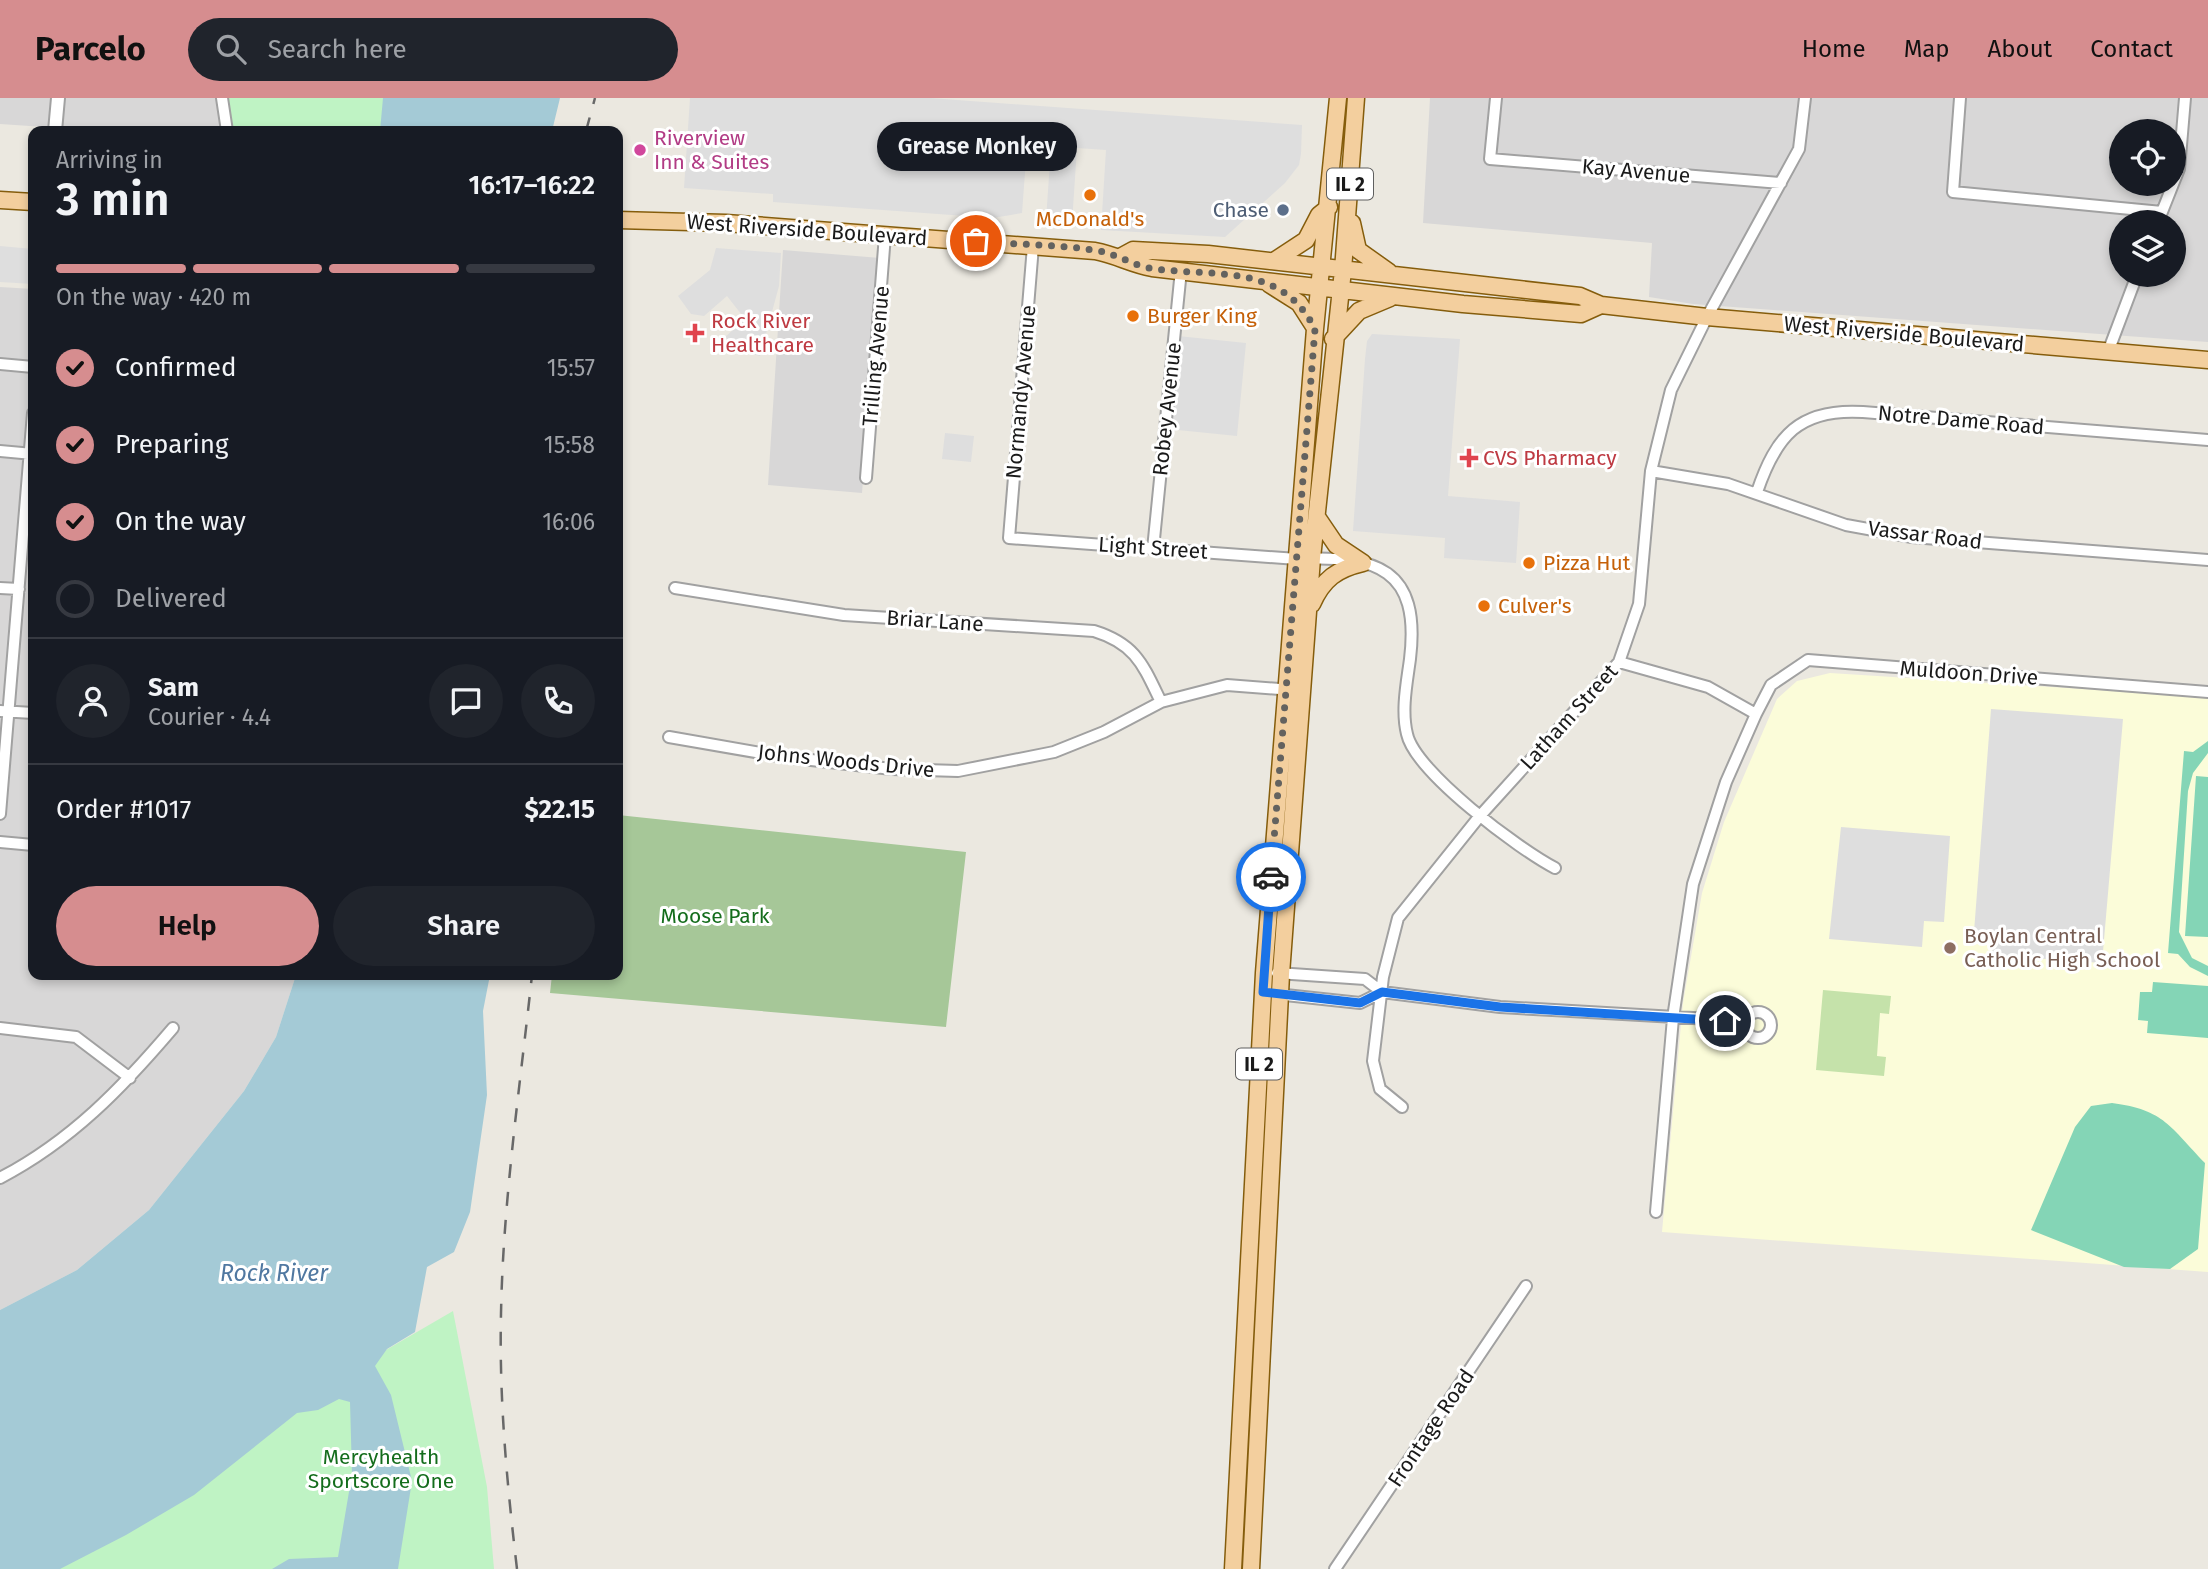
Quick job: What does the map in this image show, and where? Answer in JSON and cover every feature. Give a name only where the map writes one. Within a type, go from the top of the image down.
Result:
[{"type":"main road","name":"IL 2","points":[[1251,1569],[1281,974],[1308,612],[1305,559],[1315,329],[1338,98]]},
{"type":"main road","name":"IL 2","points":[[1233,1569],[1264,973],[1285,690],[1305,559],[1317,517],[1349,211],[1356,98]]},
{"type":"main road","points":[[0,200],[28,202]]},
{"type":"main road","points":[[1274,261],[1306,240],[1319,215],[1329,207]]},
{"type":"main road","points":[[1349,211],[1358,250],[1394,275]]},
{"type":"main road","name":"West Riverside Boulevard","points":[[623,220],[726,223],[1033,246],[1122,256],[1133,250],[1154,250],[1580,296],[1601,305],[1707,317],[2208,360]]},
{"type":"main road","name":"West Riverside Boulevard","points":[[1122,256],[1130,264],[1394,297],[1581,314],[1601,305]]},
{"type":"main road","points":[[1258,278],[1299,303],[1315,329]]},
{"type":"main road","points":[[1334,339],[1359,311],[1394,297]]},
{"type":"main road","points":[[1317,517],[1336,545],[1363,563]]},
{"type":"main road","points":[[1308,612],[1323,583],[1342,569],[1363,563]]},
{"type":"street","points":[[55,126],[58,98]]},
{"type":"street","points":[[222,98],[226,126]]},
{"type":"street","name":"Kay Avenue","points":[[1496,98],[1490,159],[1781,183]]},
{"type":"street","name":"Latham Street","points":[[1402,1107],[1380,1088],[1373,1061],[1385,966],[1398,918],[1479,817],[1619,662],[1639,604],[1651,471],[1671,390],[1707,317],[1799,149],[1805,98]]},
{"type":"street","points":[[1960,98],[1953,192],[2109,211]]},
{"type":"street","points":[[2163,210],[2179,169],[2185,98]]},
{"type":"street","name":"Trilling Avenue","points":[[866,478],[885,235]]},
{"type":"street","name":"Normandy Avenue","points":[[1009,538],[1033,246]]},
{"type":"street","name":"Robey Avenue","points":[[1153,548],[1181,270]]},
{"type":"street","points":[[2108,352],[2132,287]]},
{"type":"street","points":[[0,364],[28,367]]},
{"type":"street","name":"Notre Dame Road","points":[[1756,492],[1767,461],[1787,434],[1815,416],[1830,412],[1863,412],[2208,440]]},
{"type":"street","points":[[0,451],[28,454]]},
{"type":"street","name":"Vassar Road","points":[[1651,471],[1756,492],[1846,525],[1912,537],[2208,560]]},
{"type":"street","points":[[0,814],[4,711],[28,496]]},
{"type":"street","name":"Light Street","points":[[1009,538],[1363,563],[1394,577],[1410,611],[1410,655],[1405,691],[1407,735],[1419,756],[1479,817],[1526,853],[1555,868]]},
{"type":"street","name":"Briar Lane","points":[[675,587],[844,615],[1094,631],[1119,639],[1140,659],[1161,702]]},
{"type":"street","points":[[0,588],[19,589]]},
{"type":"street","name":"Muldoon Drive","points":[[1656,1212],[1672,1018],[1693,884],[1726,782],[1770,685],[1808,660],[2208,692]]},
{"type":"street","points":[[1619,662],[1708,687],[1756,714]]},
{"type":"street","name":"Johns Woods Drive","points":[[669,737],[784,757],[892,769],[958,771],[1054,752],[1104,733],[1161,702],[1227,685],[1303,689]]},
{"type":"street","points":[[4,711],[28,713]]},
{"type":"street","points":[[0,842],[28,845]]},
{"type":"street","points":[[1264,973],[1366,979],[1382,992],[1500,1007],[1745,1021]]},
{"type":"street","points":[[1263,992],[1360,1003],[1382,992]]},
{"type":"street","points":[[0,1028],[76,1037],[130,1078]]},
{"type":"street","points":[[0,1178],[80,1127],[130,1078],[173,1028]]},
{"type":"street","name":"Frontage Road","points":[[1335,1569],[1526,1286]]},
{"type":"shaded area","points":[[0,98],[225,98],[230,126],[30,126],[0,124]]},
{"type":"shaded area","points":[[690,98],[930,98],[1302,125],[1301,154],[1299,165],[1285,183],[1225,237],[1101,230],[1106,150],[1077,148],[1072,223],[1046,220],[1051,147],[1027,146],[1022,213],[993,218],[773,202],[773,194],[684,188]]},
{"type":"shaded area","points":[[1430,98],[2208,98],[2208,342],[1693,304],[1649,297],[1652,243],[1423,223]]},
{"type":"shaded area","points":[[0,246],[28,249],[28,284],[0,282]]},
{"type":"shaded area","points":[[716,248],[781,253],[779,286],[760,356],[740,351],[724,338],[745,319],[727,296],[704,316],[691,314],[678,296],[710,270]]},
{"type":"shaded area","points":[[783,250],[880,258],[862,493],[768,485]]},
{"type":"shaded area","points":[[0,287],[28,289],[28,980],[294,980],[276,1037],[244,1091],[149,1210],[77,1270],[0,1310]]},
{"type":"shaded area","points":[[1372,334],[1460,339],[1448,496],[1520,502],[1516,563],[1444,558],[1445,538],[1353,531],[1365,359],[1367,341]]},
{"type":"shaded area","points":[[1178,336],[1246,343],[1237,436],[1168,429]]},
{"type":"shaded area","points":[[945,433],[974,436],[971,462],[942,459]]},
{"type":"shaded area","name":"Boylan Central Catholic High School","points":[[1830,673],[2208,697],[2208,1272],[1662,1232],[1683,1003],[1702,893],[1724,822],[1777,699],[1797,681]]},
{"type":"shaded area","points":[[1991,709],[2123,719],[2102,963],[1992,955],[1993,934],[1974,932]]},
{"type":"shaded area","points":[[1841,827],[1950,836],[1944,922],[1924,921],[1922,947],[1829,939]]},
{"type":"green space","points":[[225,98],[386,98],[385,126],[230,126]]},
{"type":"green space","points":[[2208,741],[2208,753],[2193,773],[2188,791],[2179,932],[2192,958],[2208,966],[2208,976],[2190,967],[2178,954],[2168,953],[2184,751],[2193,752]]},
{"type":"green space","points":[[2196,776],[2208,777],[2208,937],[2185,936]]},
{"type":"green space","name":"Moose Park","points":[[623,816],[966,852],[946,1027],[550,993],[551,980],[623,980]]},
{"type":"green space","points":[[2153,982],[2208,986],[2208,1038],[2147,1033],[2148,1021],[2138,1020],[2140,992],[2152,992]]},
{"type":"green space","points":[[1823,990],[1891,996],[1889,1014],[1880,1013],[1877,1056],[1886,1057],[1884,1076],[1816,1070]]},
{"type":"green space","points":[[2112,1103],[2144,1110],[2165,1122],[2205,1163],[2198,1249],[2170,1269],[2124,1267],[2031,1230],[2075,1127],[2091,1106]]},
{"type":"green space","name":"Mercyhealth Sportscore One","points":[[453,1311],[487,1487],[494,1569],[9,1569]]},
{"type":"water","points":[[383,98],[560,98],[553,126],[380,126]]},
{"type":"water","name":"Rock River","points":[[294,980],[489,980],[483,1011],[487,1095],[470,1212],[454,1252],[427,1267],[415,1332],[387,1349],[375,1366],[391,1395],[412,1481],[398,1569],[272,1569],[289,1559],[338,1557],[352,1474],[350,1402],[339,1399],[318,1410],[297,1413],[194,1495],[126,1535],[60,1569],[0,1569],[0,1310],[77,1270],[149,1210],[244,1091],[276,1037]]},
{"type":"railway","points":[[587,126],[595,98]]},
{"type":"railway","points":[[517,1569],[504,1442],[501,1378],[502,1272],[531,980]]},
{"type":"way so far","points":[[976,241],[1095,251],[1122,256],[1130,264],[1152,268],[1258,278],[1287,293],[1299,303],[1315,329],[1271,877]]},
{"type":"place","name":"Riverview Inn & Suites","points":[[640,150]]},
{"type":"place","name":"McDonald's","points":[[1090,195]]},
{"type":"place","name":"Chase","points":[[1283,210]]},
{"type":"place","name":"Grease Monkey","points":[[976,241]]},
{"type":"place","name":"Burger King","points":[[1133,316]]},
{"type":"place","name":"Rock River Healthcare","points":[[695,333]]},
{"type":"place","name":"CVS Pharmacy","points":[[1469,458]]},
{"type":"place","name":"Pizza Hut","points":[[1529,563]]},
{"type":"place","name":"Culver's","points":[[1484,606]]},
{"type":"place","name":"Boylan Central Catholic High School","points":[[1950,948]]},
{"type":"route","points":[[1271,877],[1263,992],[1360,1003],[1382,992],[1500,1007],[1725,1021]]}]
